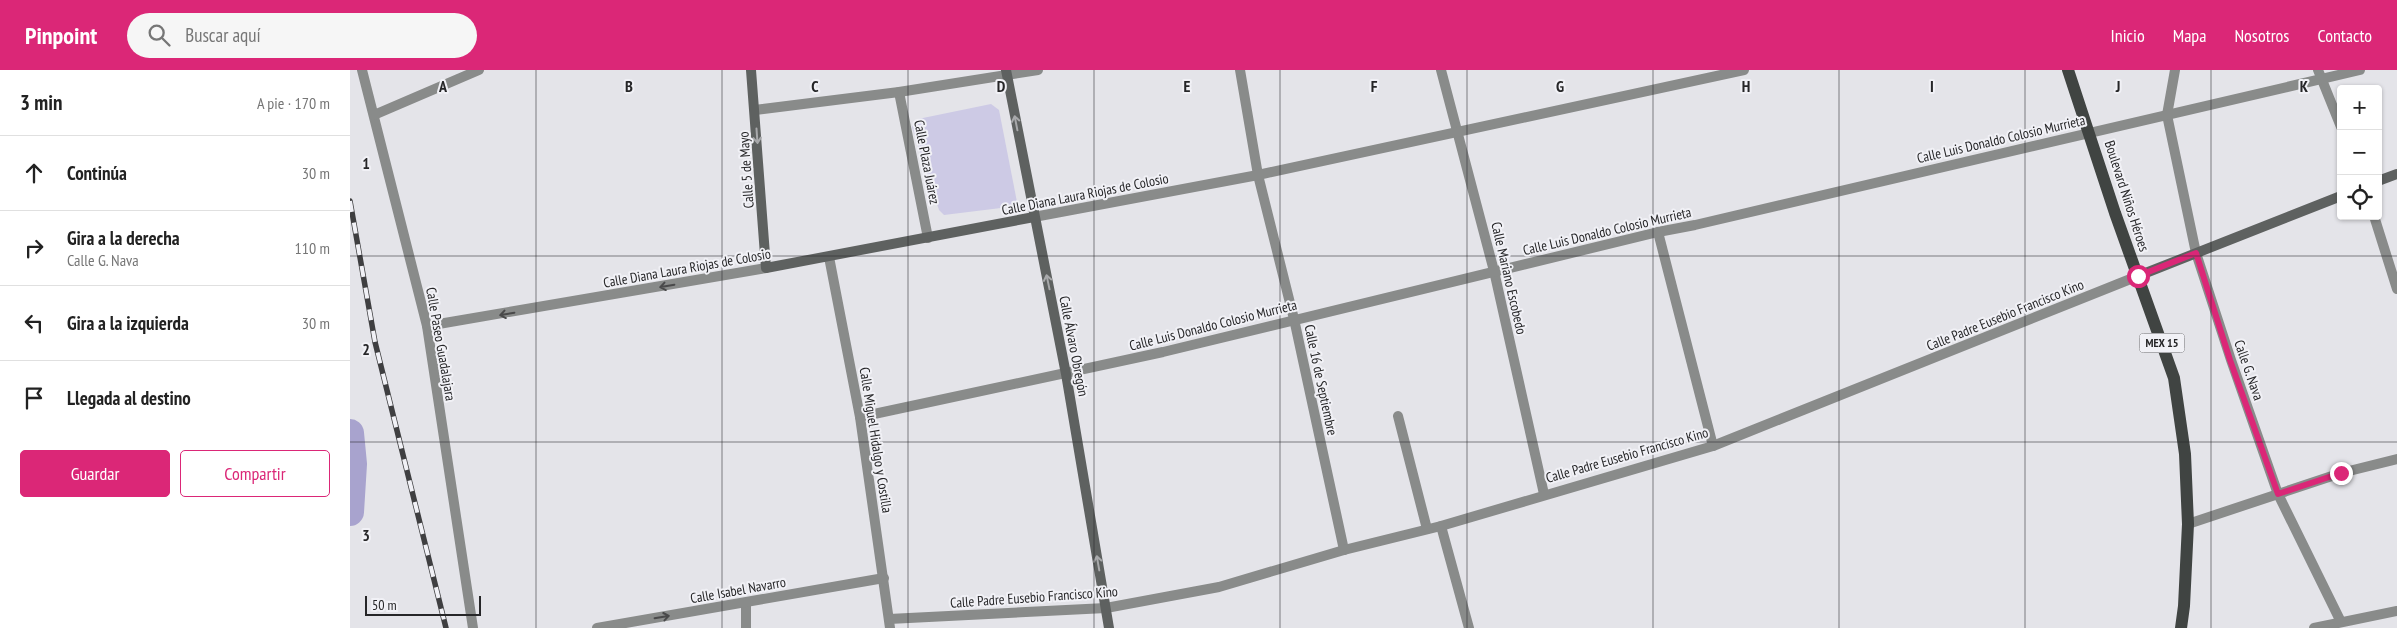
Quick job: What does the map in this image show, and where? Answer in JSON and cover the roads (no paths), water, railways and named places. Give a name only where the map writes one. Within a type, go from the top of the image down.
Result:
[{"type":"main road","name":"Boulevard Niños Héroes","points":[[2068,70],[2090,132],[2115,213],[2174,378],[2185,454],[2188,524],[2184,606],[2180,628]]},
{"type":"street","name":"Calle Paseo Guadalajara","points":[[362,70],[427,326],[473,628]]},
{"type":"street","points":[[374,115],[479,70]]},
{"type":"street","name":"Calle 5 de Mayo","points":[[751,70],[756,110],[766,268]]},
{"type":"street","points":[[756,110],[899,92],[1006,73],[1038,70]]},
{"type":"street","name":"Calle 16 de Septiembre","points":[[1240,70],[1258,175],[1294,319],[1344,550]]},
{"type":"street","name":"Calle Mariano Escobedo","points":[[1441,70],[1494,271],[1544,494]]},
{"type":"street","name":"Calle Diana Laura Riojas de Colosio","points":[[427,326],[829,257],[1258,175],[1724,72],[1744,70]]},
{"type":"street","points":[[2167,115],[2176,70]]},
{"type":"street","name":"Calle Luis Donaldo Colosio Murrieta","points":[[860,417],[1066,374],[1658,232],[2167,115],[2320,74],[2360,70]]},
{"type":"street","name":"Calle Álvaro Obregón","points":[[1006,73],[1066,374],[1109,628]]},
{"type":"street","points":[[2320,74],[2337,118]]},
{"type":"street","name":"Calle Plaza Juárez","points":[[899,92],[928,238]]},
{"type":"street","name":"Calle G. Nava","points":[[2167,115],[2196,253],[2230,360],[2278,494],[2341,622]]},
{"type":"street","points":[[2382,180],[2397,174]]},
{"type":"street","name":"Calle Padre Eusebio Francisco Kino","points":[[890,623],[1106,608],[1219,587],[1344,550],[1441,526],[1544,494],[1713,446],[2337,198]]},
{"type":"street","points":[[2375,220],[2397,289]]},
{"type":"street","points":[[1658,232],[1713,446]]},
{"type":"street","name":"Calle Miguel Hidalgo y Costilla","points":[[829,257],[860,417],[890,623]]},
{"type":"street","points":[[1398,416],[1426,529]]},
{"type":"street","points":[[2188,524],[2341,473],[2397,459]]},
{"type":"street","points":[[1441,526],[1469,628]]},
{"type":"street","name":"Calle Isabel Navarro","points":[[597,628],[884,578]]},
{"type":"street","points":[[746,603],[746,628]]},
{"type":"street","points":[[2314,628],[2397,611]]},
{"type":"waterway","points":[[350,433],[353,464],[350,512]]},
{"type":"railway","points":[[350,201],[375,342],[446,628]]}]
